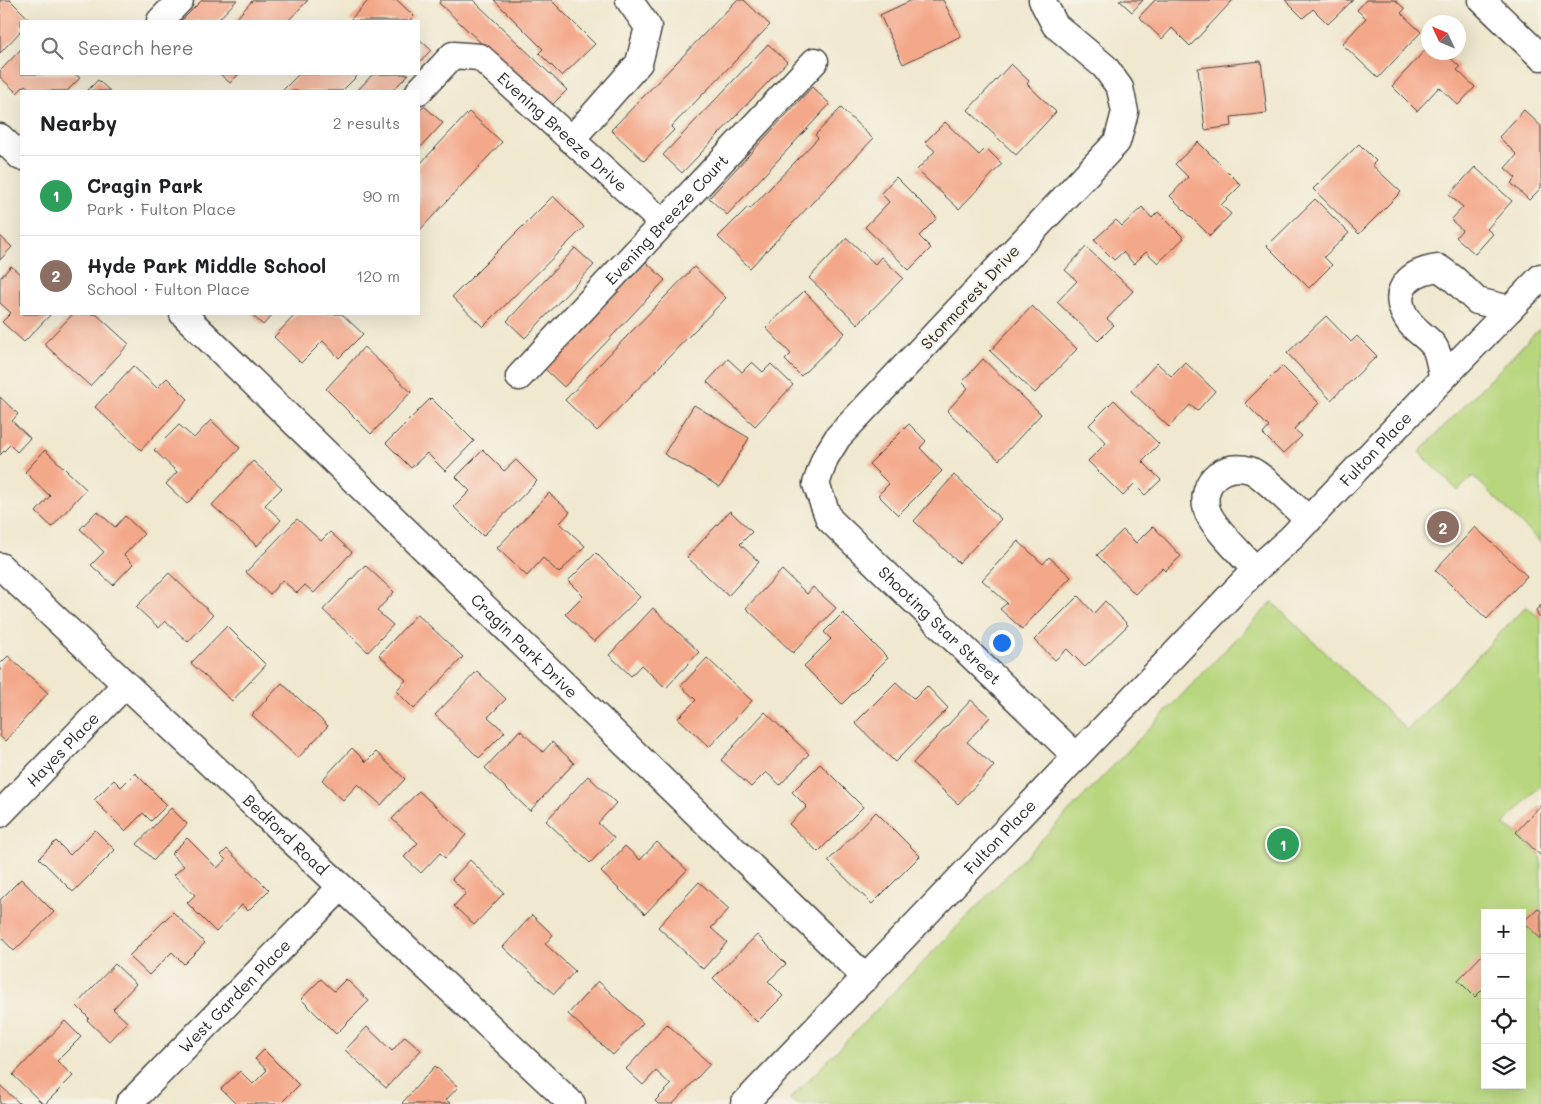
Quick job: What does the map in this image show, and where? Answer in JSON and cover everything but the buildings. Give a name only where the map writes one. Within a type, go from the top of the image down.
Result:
[{"type":"street","points":[[161,20],[180,0]]},
{"type":"street","points":[[571,140],[639,63],[648,28],[629,0]]},
{"type":"street","name":"Stormcrest Drive","points":[[816,484],[825,458],[838,437],[1117,142],[1125,112],[1120,88],[1105,68],[1055,25],[1042,0]]},
{"type":"street","points":[[1482,0],[1541,57]]},
{"type":"street","name":"Evening Breeze Drive","points":[[419,90],[454,55],[480,57],[663,223]]},
{"type":"street","name":"Evening Breeze Court","points":[[519,377],[815,61]]},
{"type":"street","points":[[0,137],[20,156]]},
{"type":"street","points":[[1443,378],[1434,346],[1411,324],[1401,308],[1402,290],[1408,280],[1418,273],[1439,268],[1454,279],[1477,301],[1510,309]]},
{"type":"street","name":"Fulton Place","points":[[744,1104],[1076,756],[1256,570],[1292,538],[1541,277]]},
{"type":"street","name":"Cragin Park Drive","points":[[184,315],[866,978]]},
{"type":"street","points":[[1256,570],[1218,528],[1207,512],[1205,500],[1208,486],[1217,475],[1233,468],[1252,470],[1309,520]]},
{"type":"street","name":"Shooting Star Street","points":[[816,484],[829,519],[1076,756]]},
{"type":"street","name":"Bedford Road","points":[[0,566],[341,887],[556,1099]]},
{"type":"street","name":"Hayes Place","points":[[0,814],[125,685]]},
{"type":"street","name":"West Garden Place","points":[[128,1104],[341,887]]},
{"type":"green space","points":[[1541,327],[1541,543],[1473,476],[1458,491],[1419,452]]},
{"type":"green space","points":[[1272,602],[1407,730],[1526,606],[1541,619],[1541,785],[1503,825],[1516,832],[1541,856],[1541,1104],[796,1104],[790,1099]]},
{"type":"place","name":"Hyde Park Middle School","points":[[1443,527]]},
{"type":"place","name":"Cragin Park","points":[[1283,844]]}]
